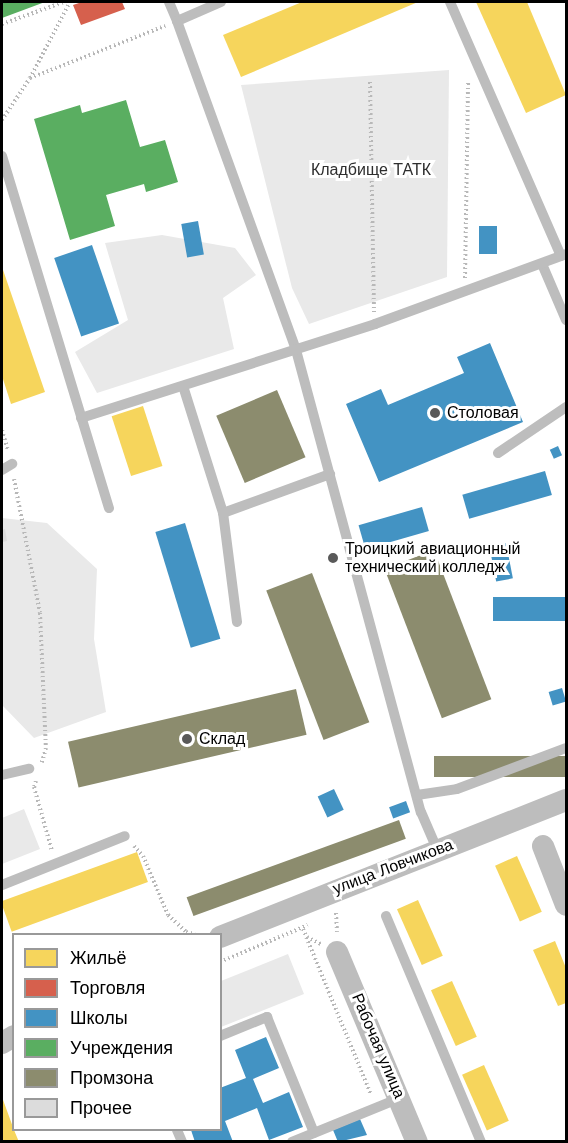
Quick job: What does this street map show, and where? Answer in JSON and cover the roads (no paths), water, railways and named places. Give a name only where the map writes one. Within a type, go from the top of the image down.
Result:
[{"type":"street","name":"улица Ловчикова","points":[[222,936],[335,889],[567,800]]},
{"type":"street","points":[[543,846],[567,905]]},
{"type":"street","name":"Рабочая улица","points":[[337,952],[417,1142]]},
{"type":"lane","points":[[169,2],[296,350],[417,795],[437,849]]},
{"type":"lane","points":[[177,21],[221,2]]},
{"type":"lane","points":[[81,418],[375,324],[564,255],[450,2]]},
{"type":"lane","points":[[2,156],[109,508]]},
{"type":"lane","points":[[542,264],[567,320]]},
{"type":"lane","points":[[183,386],[223,513],[237,622]]},
{"type":"lane","points":[[498,453],[567,407]]},
{"type":"lane","points":[[2,470],[12,464]]},
{"type":"lane","points":[[223,513],[330,474]]},
{"type":"lane","points":[[417,795],[457,789],[567,748]]},
{"type":"lane","points":[[2,775],[33,773]]},
{"type":"lane","points":[[2,885],[125,836]]},
{"type":"lane","points":[[386,916],[481,1142]]},
{"type":"lane","points":[[222,1035],[267,1017],[314,1132]]},
{"type":"lane","points":[[292,1142],[400,1098]]},
{"type":"place","name":"Столовая","points":[[435,413]]},
{"type":"place","name":"Троицкий авиационный технический колледж","points":[[333,558]]},
{"type":"place","name":"Склад","points":[[187,739]]},
{"type":"park label","name":"Кладбище ТАТК","points":[[371,170]]}]
